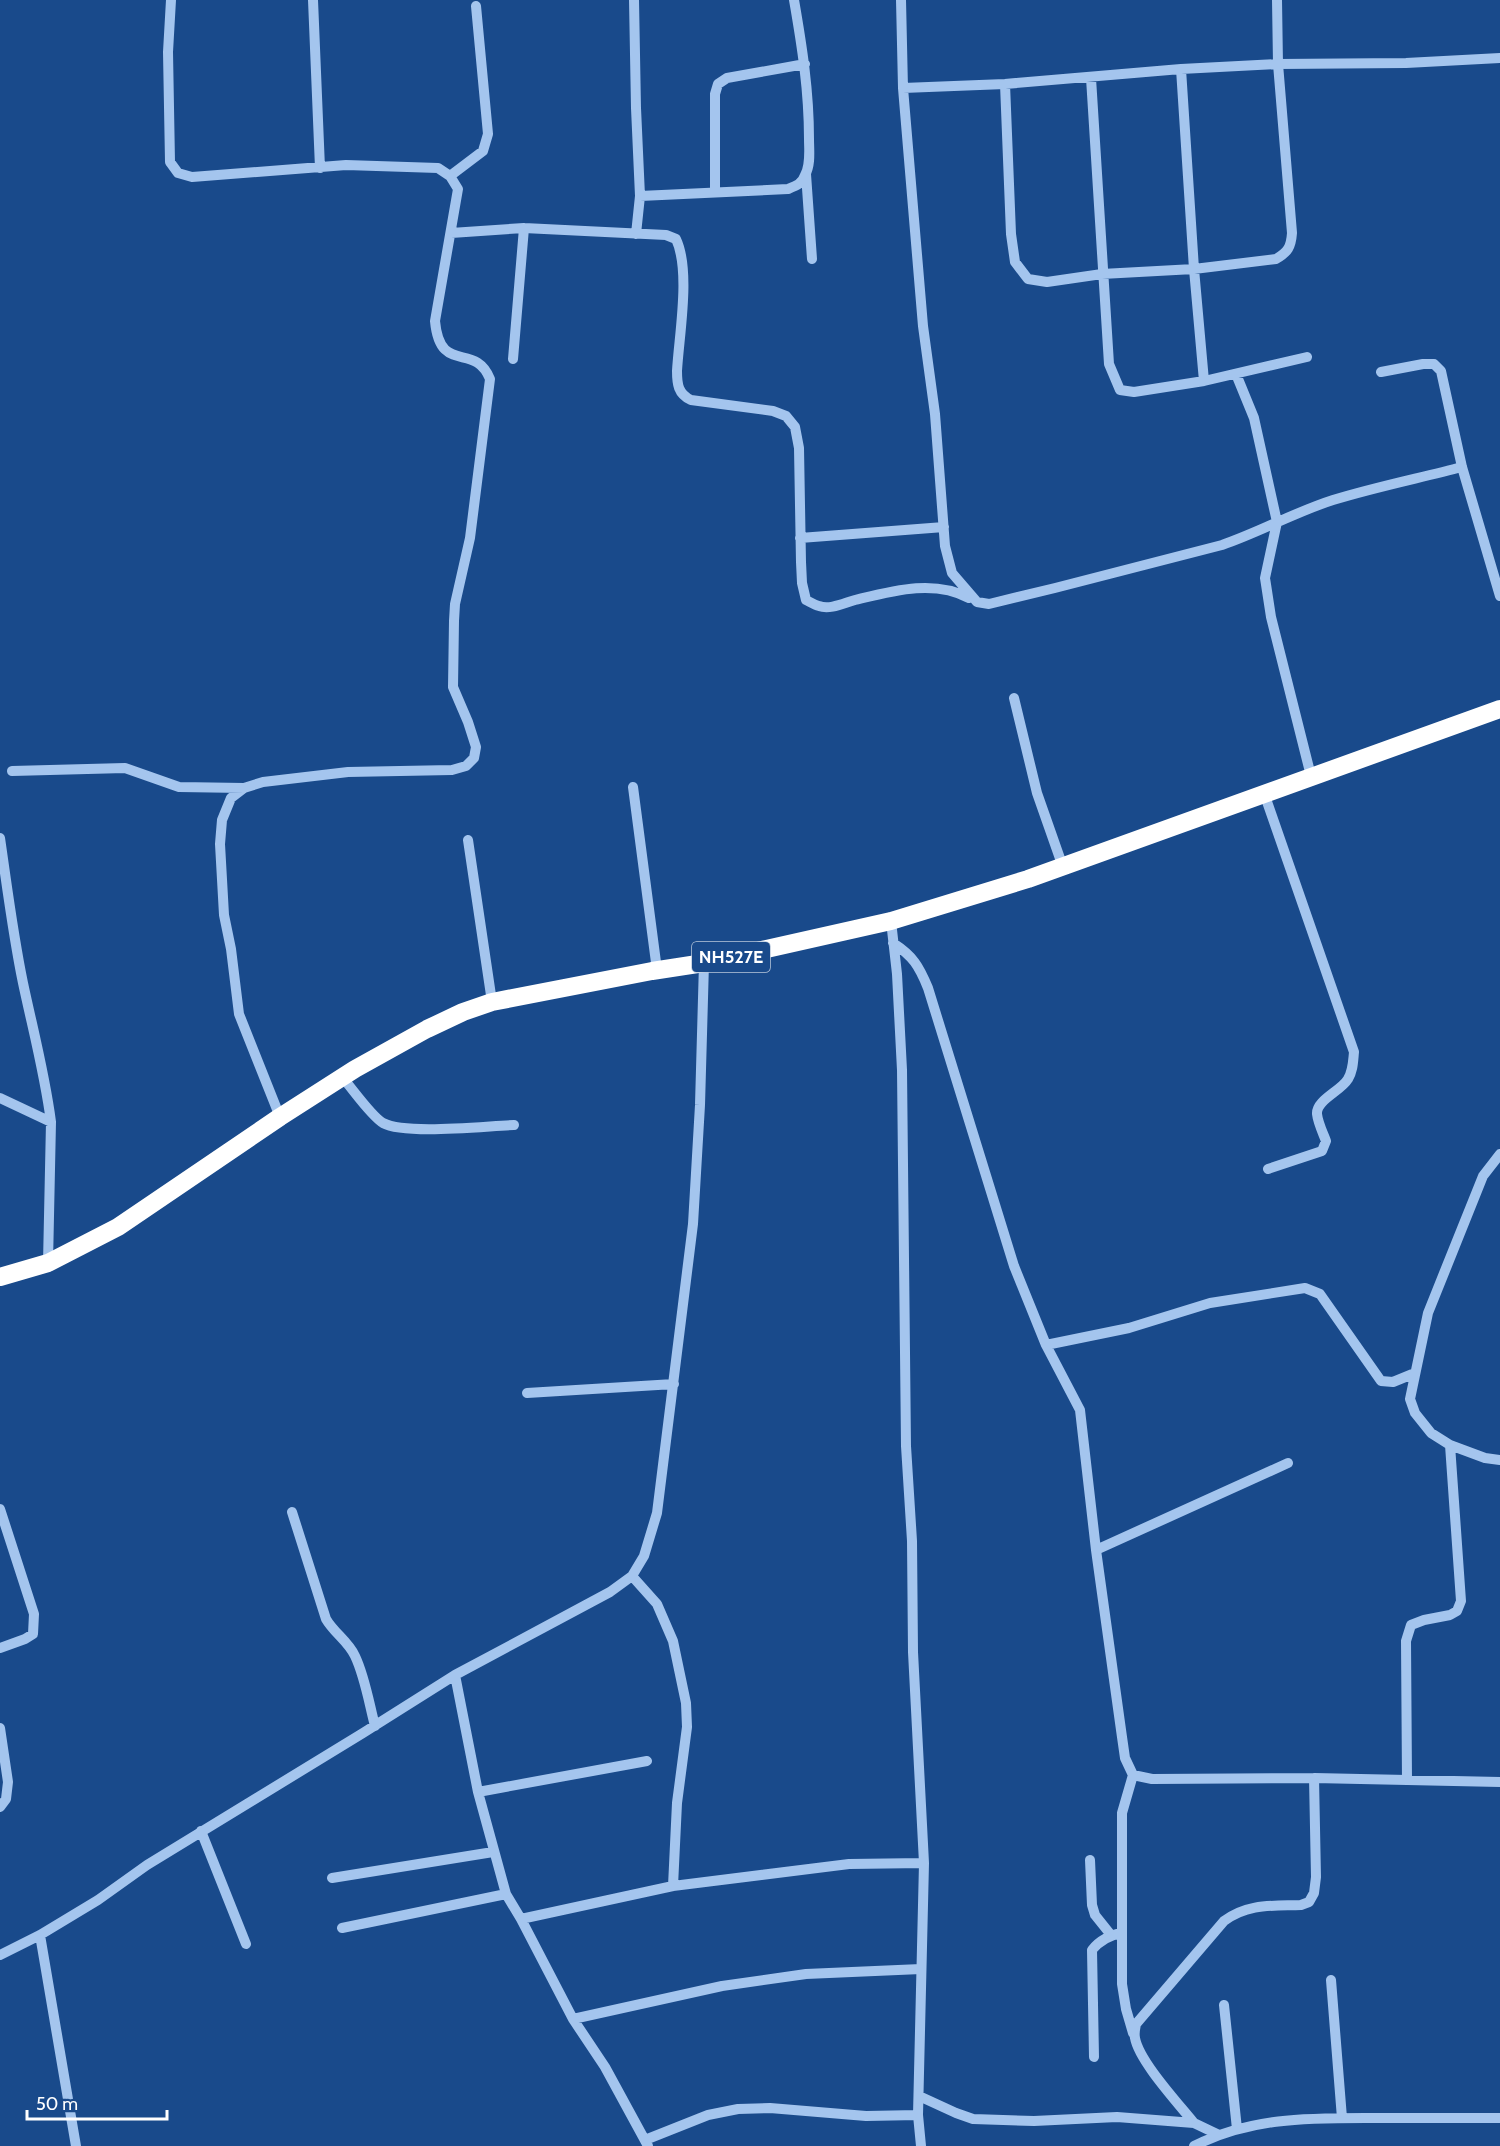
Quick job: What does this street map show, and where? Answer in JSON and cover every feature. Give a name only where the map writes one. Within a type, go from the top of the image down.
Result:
[{"type":"highway","name":"NH527E","points":[[0,1277],[48,1263],[118,1227],[342,1077],[427,1029],[492,1002],[704,963],[891,921],[1063,867],[1500,709]]},
{"type":"street","points":[[171,0],[168,52],[170,162],[178,173],[192,177],[218,176],[346,165],[438,168],[450,176],[458,189],[435,321],[437,336],[441,346],[448,354],[475,361],[486,369],[490,379],[470,538],[454,612],[453,687],[476,747],[474,758],[466,766],[452,770],[348,772],[262,782],[244,788],[231,798],[222,820],[220,844],[224,915],[242,1025],[280,1117]]},
{"type":"street","points":[[313,0],[320,168]]},
{"type":"street","points":[[634,0],[640,196],[636,234]]},
{"type":"street","points":[[794,0],[805,64],[809,126],[809,156],[806,174],[812,259]]},
{"type":"street","points":[[901,0],[903,88],[923,327],[935,414],[945,546],[951,573],[977,602]]},
{"type":"street","points":[[1005,84],[1011,234],[1015,262],[1028,279],[1047,282],[1102,274],[1194,269],[1276,259],[1287,253],[1291,246],[1292,233],[1278,64],[1277,0]]},
{"type":"street","points":[[450,176],[483,151],[488,134],[476,6]]},
{"type":"street","points":[[903,88],[1005,84],[1181,69],[1278,64],[1406,63],[1500,58]]},
{"type":"street","points":[[715,192],[715,94],[718,84],[727,78],[805,64]]},
{"type":"street","points":[[1181,69],[1204,381]]},
{"type":"street","points":[[1091,78],[1109,364],[1120,390],[1134,392],[1204,381],[1306,357]]},
{"type":"street","points":[[640,196],[788,189],[799,185],[806,174]]},
{"type":"street","points":[[451,233],[524,228],[666,235],[676,239],[681,250],[684,274],[677,385],[683,396],[691,400],[773,411],[786,417],[795,426],[799,448],[802,583],[806,600],[819,607],[833,606],[889,592],[922,588],[956,591],[977,602],[989,604],[1222,544],[1248,536],[1334,499],[1462,467]]},
{"type":"street","points":[[513,359],[524,228]]},
{"type":"street","points":[[1381,372],[1423,364],[1434,364],[1441,371],[1462,467],[1500,596]]},
{"type":"street","points":[[1236,374],[1254,418],[1277,522],[1265,578],[1271,617],[1311,776]]},
{"type":"street","points":[[800,538],[944,527]]},
{"type":"street","points":[[1014,698],[1037,793],[1063,867]]},
{"type":"street","points":[[12,771],[118,768],[140,772],[179,787],[244,788]]},
{"type":"street","points":[[633,787],[657,970]]},
{"type":"street","points":[[1264,794],[1354,1052],[1353,1068],[1347,1081],[1318,1108],[1317,1115],[1326,1142],[1322,1151],[1268,1169]]},
{"type":"street","points":[[0,838],[6,890],[27,1001],[42,1061],[51,1122],[48,1263]]},
{"type":"street","points":[[468,840],[492,1002]]},
{"type":"street","points":[[891,921],[897,974],[902,1070],[906,1446],[912,1541],[913,1652],[924,1863],[918,2115],[921,2146]]},
{"type":"street","points":[[893,943],[906,952],[918,965],[928,988],[1014,1266],[1046,1345],[1080,1410],[1096,1550],[1125,1758],[1133,1775],[1122,1813],[1116,1934],[1122,1984],[1126,2009],[1137,2047],[1194,2123]]},
{"type":"street","points":[[0,1955],[40,1935],[98,1900],[147,1865],[455,1675],[610,1592],[632,1576],[644,1556],[657,1514],[693,1224],[700,1105],[704,963]]},
{"type":"street","points":[[342,1077],[380,1122],[392,1127],[410,1129],[514,1125]]},
{"type":"street","points":[[0,1098],[51,1122]]},
{"type":"street","points":[[1500,1154],[1483,1176],[1428,1313],[1410,1399],[1415,1413],[1431,1433],[1450,1445],[1485,1458],[1500,1460]]},
{"type":"street","points":[[1046,1345],[1129,1328],[1210,1303],[1305,1288],[1320,1294],[1381,1381],[1394,1382],[1415,1373]]},
{"type":"street","points":[[527,1393],[674,1384]]},
{"type":"street","points":[[1407,1780],[1406,1641],[1411,1625],[1450,1615],[1457,1611],[1461,1601],[1450,1445]]},
{"type":"street","points":[[1096,1550],[1288,1463]]},
{"type":"street","points":[[0,1509],[34,1614],[33,1634],[0,1648]]},
{"type":"street","points":[[292,1512],[326,1618],[356,1657],[375,1726]]},
{"type":"street","points":[[632,1576],[657,1604],[673,1641],[686,1703],[687,1727],[677,1803],[673,1886]]},
{"type":"street","points":[[455,1675],[478,1792],[506,1894],[573,2019],[605,2067],[647,2143],[708,2115],[738,2109],[770,2108],[866,2116],[918,2115]]},
{"type":"street","points":[[0,1728],[8,1782],[6,1799],[0,1807]]},
{"type":"street","points":[[478,1792],[647,1761]]},
{"type":"street","points":[[1133,1775],[1152,1779],[1314,1778],[1500,1782]]},
{"type":"street","points":[[1134,2036],[1136,2024],[1224,1921],[1236,1912],[1250,1908],[1301,1905],[1309,1902],[1314,1893],[1316,1877],[1314,1778]]},
{"type":"street","points":[[201,1832],[246,1944]]},
{"type":"street","points":[[332,1878],[493,1852]]},
{"type":"street","points":[[1090,1860],[1092,1905],[1095,1915],[1116,1934]]},
{"type":"street","points":[[521,1919],[673,1886],[849,1864],[924,1863]]},
{"type":"street","points":[[342,1928],[506,1894]]},
{"type":"street","points":[[1094,2057],[1092,1950],[1098,1943],[1116,1934]]},
{"type":"street","points":[[40,1935],[76,2146]]},
{"type":"street","points":[[573,2019],[722,1986],[806,1974],[921,1969]]},
{"type":"street","points":[[1331,1980],[1342,2118]]},
{"type":"street","points":[[1224,2005],[1237,2129]]},
{"type":"street","points":[[919,2096],[956,2114],[973,2119],[1034,2121],[1117,2116],[1194,2123],[1217,2134]]},
{"type":"street","points":[[1194,2146],[1217,2134],[1297,2118],[1500,2118]]}]
